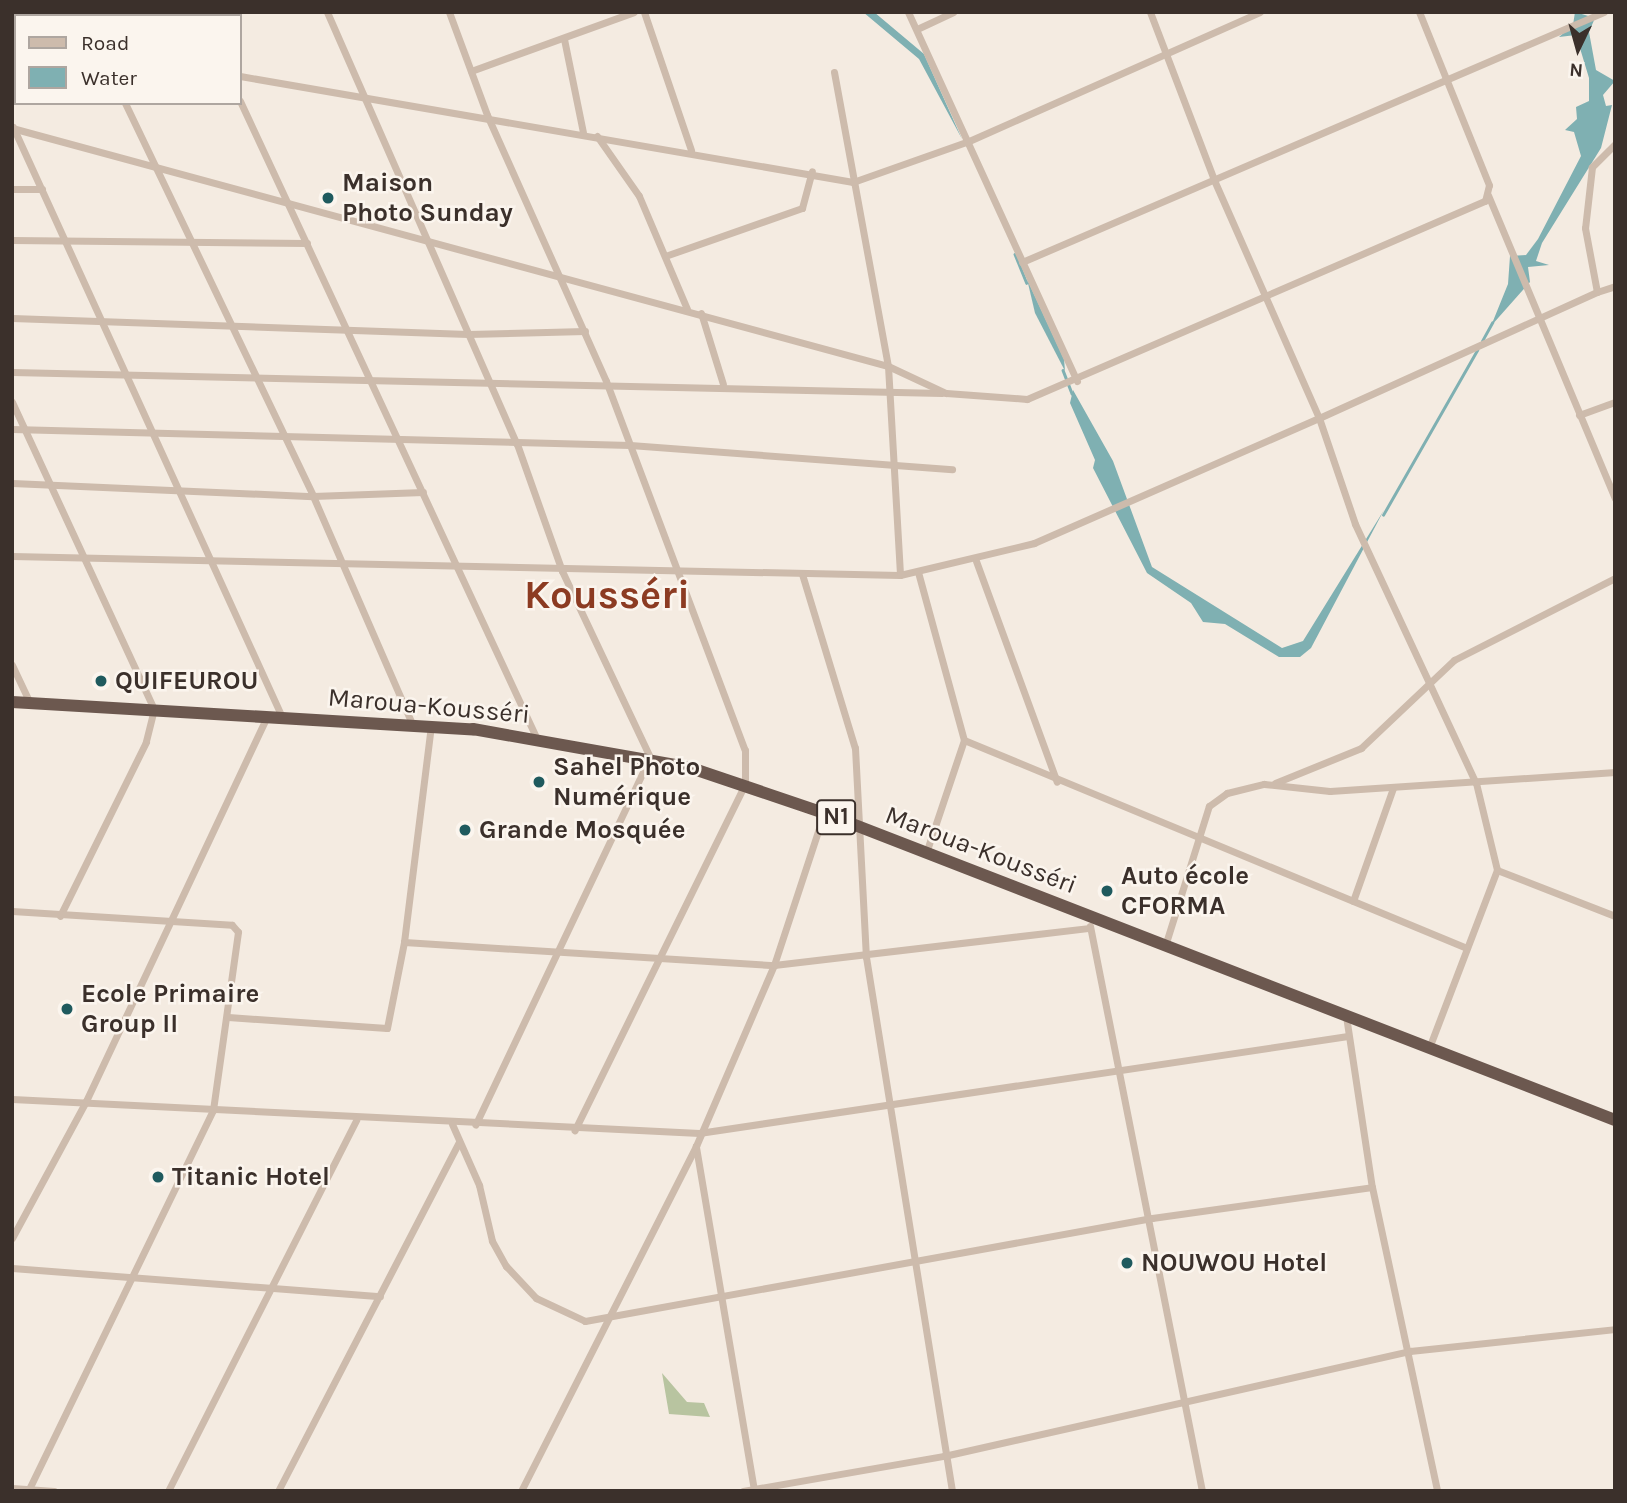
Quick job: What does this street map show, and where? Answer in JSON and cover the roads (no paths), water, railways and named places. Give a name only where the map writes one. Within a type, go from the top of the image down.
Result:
[{"type":"highway","name":"Maroua-Kousséri","points":[[12,702],[412,724],[536,737],[650,758],[745,784],[824,813],[1088,921],[1165,946],[1615,1120]]},
{"type":"street","points":[[327,12],[359,94],[517,444],[562,571],[650,758],[555,952],[475,1125]]},
{"type":"street","points":[[449,12],[487,115],[564,278],[606,381],[677,572],[742,734],[745,784],[575,1130]]},
{"type":"street","points":[[471,71],[634,12]]},
{"type":"street","points":[[644,12],[691,149]]},
{"type":"street","points":[[908,12],[969,141],[1075,382]]},
{"type":"street","points":[[916,29],[953,12]]},
{"type":"street","points":[[1150,12],[1214,180],[1268,297],[1319,418],[1355,524],[1431,683],[1475,783],[1497,870],[1429,1048]]},
{"type":"street","points":[[242,76],[487,115],[597,136],[691,149],[812,171],[853,182],[969,141],[1167,56],[1260,12]]},
{"type":"street","points":[[1419,12],[1488,195],[1542,317],[1579,415],[1615,498]]},
{"type":"street","points":[[1022,262],[1604,12]]},
{"type":"street","points":[[564,38],[583,132]]},
{"type":"street","points":[[834,72],[888,366],[900,575]]},
{"type":"street","points":[[126,105],[313,496],[412,724]]},
{"type":"street","points":[[242,105],[536,737]]},
{"type":"street","points":[[13,128],[155,166],[291,208],[429,246],[687,309],[888,366],[946,393]]},
{"type":"street","points":[[13,128],[156,434],[282,718]]},
{"type":"street","points":[[597,136],[634,185],[668,255],[687,309]]},
{"type":"street","points":[[1597,292],[1585,228],[1586,185],[1592,167],[1615,144]]},
{"type":"street","points":[[668,255],[802,208],[812,171]]},
{"type":"street","points":[[12,189],[42,189]]},
{"type":"street","points":[[12,372],[723,384],[1027,399],[1075,382],[1268,297],[1488,195]]},
{"type":"street","points":[[12,240],[307,243]]},
{"type":"street","points":[[12,556],[460,570],[900,575],[918,572],[976,561],[1127,504],[1615,286]]},
{"type":"street","points":[[701,313],[723,384]]},
{"type":"street","points":[[12,318],[468,334],[585,331]]},
{"type":"street","points":[[12,402],[88,559],[154,709],[146,742],[60,915]]},
{"type":"street","points":[[1579,415],[1615,402]]},
{"type":"street","points":[[12,429],[400,443],[630,445],[952,469]]},
{"type":"street","points":[[12,483],[313,496],[423,492]]},
{"type":"street","points":[[976,561],[1057,782]]},
{"type":"street","points":[[918,572],[964,740],[926,854]]},
{"type":"street","points":[[802,574],[855,748],[856,826],[866,957],[887,1104],[952,1491]]},
{"type":"street","points":[[1165,946],[1213,800],[1264,784],[1301,777],[1361,748],[1473,648],[1615,578]]},
{"type":"street","points":[[12,665],[30,703]]},
{"type":"street","points":[[12,1238],[86,1101],[172,924],[267,717]]},
{"type":"street","points":[[228,1017],[384,1031],[404,942],[431,726]]},
{"type":"street","points":[[964,740],[1057,782],[1467,948]]},
{"type":"street","points":[[1264,784],[1304,791],[1393,788],[1615,772]]},
{"type":"street","points":[[1353,901],[1393,788]]},
{"type":"street","points":[[521,1491],[696,1146],[699,1133],[774,965],[824,813]]},
{"type":"street","points":[[1497,870],[1615,916]]},
{"type":"street","points":[[12,911],[237,928],[228,1017],[213,1110],[128,1275],[28,1490]]},
{"type":"street","points":[[404,942],[774,965],[866,957],[1088,921],[1152,1218],[1202,1491]]},
{"type":"street","points":[[1346,1016],[1372,1187],[1410,1351],[1437,1491]]},
{"type":"street","points":[[12,1099],[86,1101],[356,1120],[699,1133],[1348,1036]]},
{"type":"street","points":[[169,1491],[274,1289],[356,1120]]},
{"type":"street","points":[[452,1124],[480,1185],[492,1241],[523,1286],[570,1317],[610,1320],[724,1295],[914,1264],[1152,1218],[1372,1187]]},
{"type":"street","points":[[278,1491],[459,1142]]},
{"type":"street","points":[[696,1146],[724,1295],[754,1489]]},
{"type":"street","points":[[12,1268],[380,1296]]},
{"type":"street","points":[[743,1491],[944,1456],[1410,1351],[1615,1329]]},
{"type":"street","points":[[12,1488],[54,1491]]},
{"type":"water","points":[[863,12],[874,12],[924,54],[962,139],[919,59]]},
{"type":"water","points":[[1575,12],[1595,18],[1589,32],[1596,70],[1615,81],[1603,95],[1606,106],[1612,105],[1601,148],[1542,243],[1536,261],[1549,265],[1528,267],[1530,282],[1491,326],[1508,284],[1510,256],[1526,255],[1538,239],[1581,156],[1574,132],[1565,130],[1577,119],[1576,107],[1589,101],[1589,78],[1576,35],[1559,37],[1573,25]]},
{"type":"water","points":[[1027,279],[1064,359],[1065,371],[1035,313]]},
{"type":"water","points":[[1073,390],[1113,461],[1152,567],[1282,648],[1303,641],[1384,510],[1311,648],[1300,657],[1279,657],[1225,624],[1203,622],[1191,603],[1147,573],[1093,468],[1095,460],[1070,403]]},
{"type":"waterway","points":[[1015,254],[1027,283]]},
{"type":"waterway","points":[[1482,341],[1492,323]]},
{"type":"waterway","points":[[1383,515],[1477,350]]},
{"type":"waterway","points":[[1063,370],[1072,393]]},
{"type":"place","name":"Maison Photo Sunday","points":[[328,198]]},
{"type":"place","name":"QUIFEUROU","points":[[101,681]]},
{"type":"place","name":"Sahel Photo Numérique","points":[[539,782]]},
{"type":"place","name":"Grande Mosquée","points":[[465,830]]},
{"type":"place","name":"Auto école CFORMA","points":[[1107,891]]},
{"type":"place","name":"Ecole Primaire Group II","points":[[67,1009]]},
{"type":"place","name":"Titanic Hotel","points":[[158,1177]]},
{"type":"place","name":"NOUWOU Hotel","points":[[1127,1263]]},
{"type":"district","name":"Kousséri","points":[[607,595]]}]
